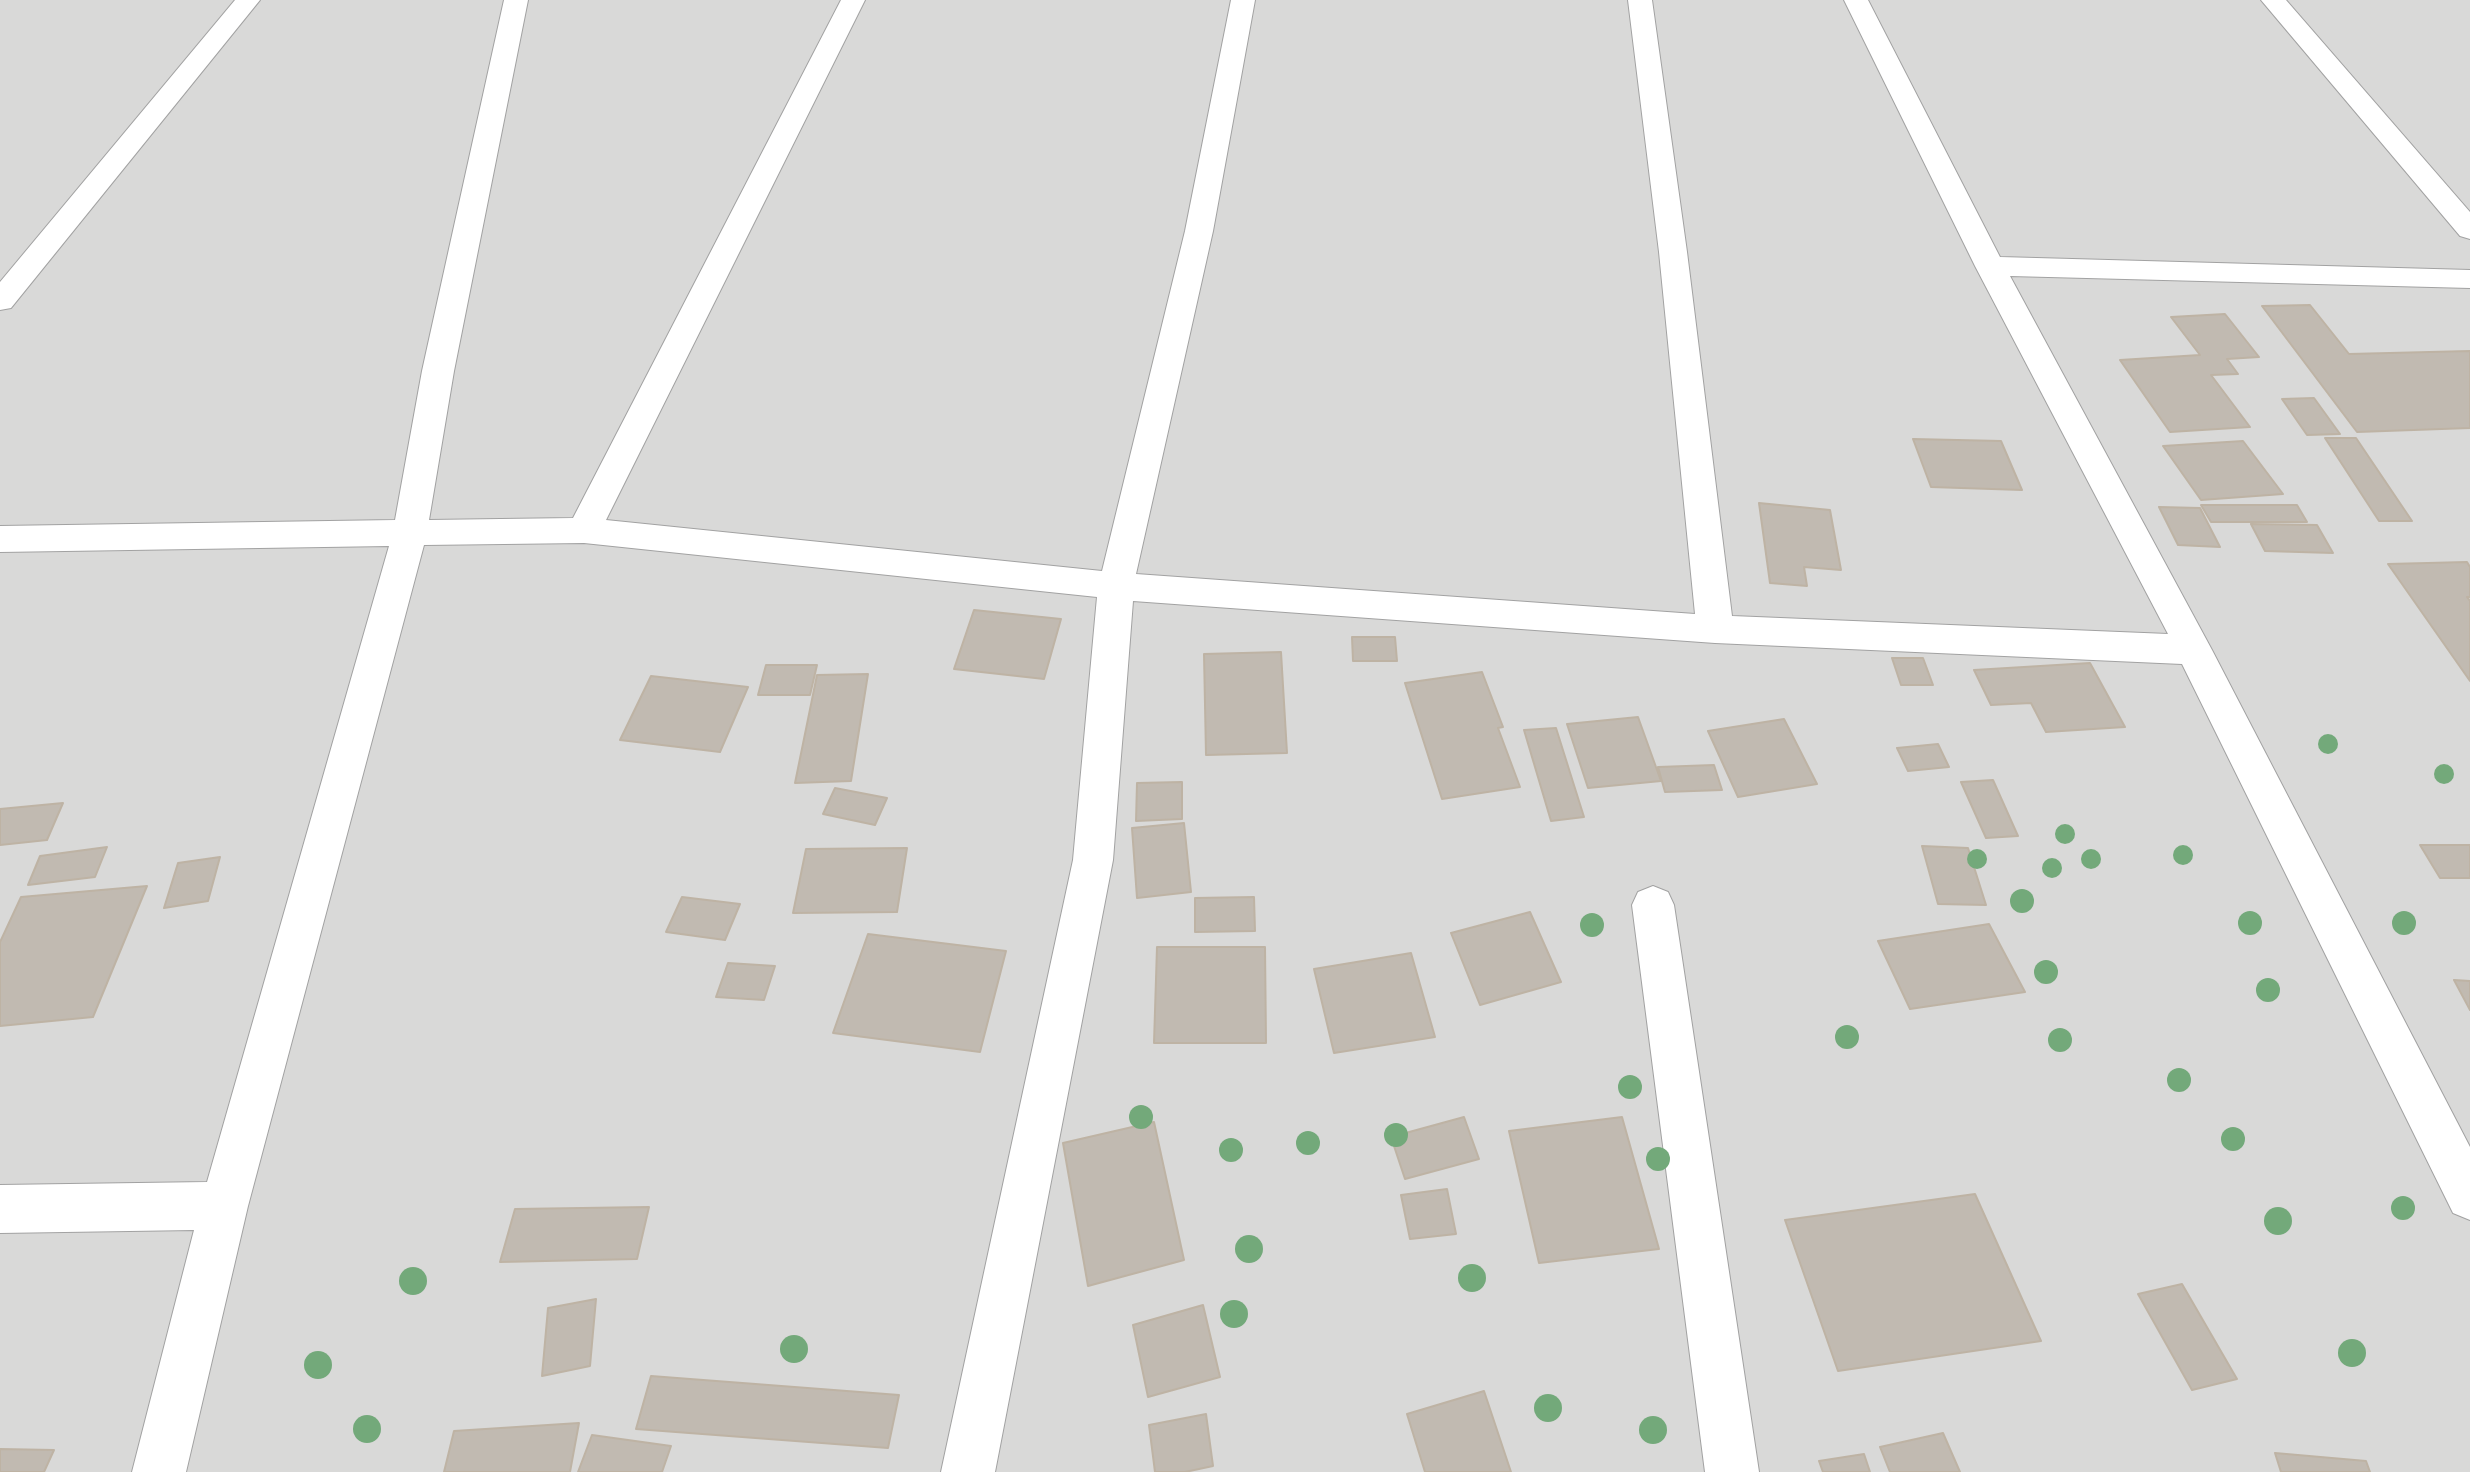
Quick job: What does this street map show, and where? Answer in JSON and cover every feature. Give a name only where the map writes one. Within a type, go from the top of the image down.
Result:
[{"type":"street","points":[[0,301],[248,0]]},
{"type":"street","points":[[159,1472],[224,1206],[410,533],[438,371],[516,0]]},
{"type":"street","points":[[584,530],[853,0]]},
{"type":"street","points":[[968,1472],[1093,860],[1116,586],[1199,231],[1242,0]]},
{"type":"street","points":[[1640,0],[1673,252],[1715,629]]},
{"type":"street","points":[[1856,0],[1990,266],[2194,650],[2470,1196]]},
{"type":"street","points":[[2273,0],[2470,230]]},
{"type":"street","points":[[1990,266],[2470,279]]},
{"type":"street","points":[[0,539],[584,530],[1116,586],[1715,629],[2194,650]]},
{"type":"street","points":[[1653,905],[1732,1472]]},
{"type":"street","points":[[0,1209],[224,1206]]},
{"type":"shaded area","points":[[0,0],[2470,0],[2470,1472],[0,1472]]},
{"type":"building","points":[[2310,305],[2349,354],[2470,351],[2470,428],[2357,432],[2262,306]]},
{"type":"building","points":[[2225,314],[2259,357],[2227,359],[2238,374],[2211,375],[2250,427],[2170,432],[2120,360],[2200,355],[2171,317]]},
{"type":"building","points":[[2314,398],[2340,434],[2307,435],[2282,399]]},
{"type":"building","points":[[2325,438],[2356,438],[2412,521],[2379,521]]},
{"type":"building","points":[[1913,439],[2001,441],[2022,490],[1931,487]]},
{"type":"building","points":[[2243,441],[2283,494],[2201,500],[2163,446]]},
{"type":"building","points":[[1759,503],[1830,510],[1841,570],[1804,567],[1807,586],[1770,583]]},
{"type":"building","points":[[2201,505],[2297,505],[2307,522],[2211,522]]},
{"type":"building","points":[[2159,507],[2200,508],[2220,547],[2178,545]]},
{"type":"building","points":[[2251,524],[2317,525],[2333,553],[2265,551]]},
{"type":"building","points":[[2467,562],[2470,567],[2470,597],[2467,597],[2470,601],[2470,681],[2388,564]]},
{"type":"building","points":[[974,610],[1061,619],[1044,679],[954,669]]},
{"type":"building","points":[[1352,637],[1395,637],[1397,661],[1353,661]]},
{"type":"building","points":[[1281,652],[1287,753],[1206,755],[1204,654]]},
{"type":"building","points":[[1892,658],[1923,658],[1933,685],[1901,685]]},
{"type":"building","points":[[2090,663],[2125,727],[2046,732],[2031,703],[1991,705],[1974,670]]},
{"type":"building","points":[[766,665],[817,665],[810,695],[758,695]]},
{"type":"building","points":[[1482,672],[1503,727],[1498,728],[1520,787],[1442,799],[1405,683]]},
{"type":"building","points":[[868,674],[851,781],[795,783],[817,675]]},
{"type":"building","points":[[651,676],[748,687],[720,752],[620,740]]},
{"type":"building","points":[[1638,717],[1661,781],[1588,788],[1567,724]]},
{"type":"building","points":[[1784,719],[1817,784],[1738,797],[1708,731]]},
{"type":"building","points":[[1556,728],[1584,817],[1551,821],[1524,730]]},
{"type":"building","points":[[1938,744],[1949,767],[1908,771],[1897,748]]},
{"type":"building","points":[[1714,765],[1722,790],[1665,792],[1658,767]]},
{"type":"building","points":[[1993,780],[2018,836],[1986,838],[1961,782]]},
{"type":"building","points":[[1182,782],[1182,819],[1136,821],[1137,783]]},
{"type":"building","points":[[835,788],[887,798],[875,825],[823,814]]},
{"type":"building","points":[[63,803],[47,840],[0,845],[0,809]]},
{"type":"building","points":[[1184,823],[1191,892],[1137,898],[1132,828]]},
{"type":"building","points":[[2420,845],[2470,845],[2470,878],[2440,878]]},
{"type":"building","points":[[1922,846],[1968,848],[1986,905],[1938,904]]},
{"type":"building","points":[[107,847],[95,877],[28,885],[40,856]]},
{"type":"building","points":[[907,848],[897,912],[793,913],[806,849]]},
{"type":"building","points":[[220,857],[208,901],[164,908],[178,863]]},
{"type":"building","points":[[147,886],[93,1017],[0,1026],[0,942],[21,897]]},
{"type":"building","points":[[682,897],[740,904],[725,940],[666,932]]},
{"type":"building","points":[[1254,897],[1255,931],[1195,932],[1195,898]]},
{"type":"building","points":[[1530,912],[1561,982],[1480,1005],[1451,933]]},
{"type":"building","points":[[1989,924],[2025,992],[1910,1009],[1878,941]]},
{"type":"building","points":[[868,934],[1006,951],[980,1052],[833,1033]]},
{"type":"building","points":[[1157,947],[1265,947],[1266,1043],[1154,1043]]},
{"type":"building","points":[[1411,953],[1435,1037],[1334,1053],[1314,969]]},
{"type":"building","points":[[728,963],[775,966],[764,1000],[716,997]]},
{"type":"building","points":[[2454,980],[2470,981],[2470,1010]]},
{"type":"building","points":[[1464,1117],[1479,1159],[1405,1179],[1391,1137]]},
{"type":"building","points":[[1622,1117],[1659,1249],[1539,1263],[1509,1131]]},
{"type":"building","points":[[1154,1122],[1184,1260],[1088,1286],[1063,1143]]},
{"type":"building","points":[[1447,1189],[1456,1234],[1410,1239],[1401,1195]]},
{"type":"building","points":[[1975,1194],[2041,1341],[1838,1371],[1785,1220]]},
{"type":"building","points":[[649,1207],[637,1259],[500,1262],[515,1209]]},
{"type":"building","points":[[2182,1284],[2237,1379],[2192,1390],[2138,1294]]},
{"type":"building","points":[[596,1299],[590,1366],[542,1376],[548,1308]]},
{"type":"building","points":[[1203,1305],[1220,1377],[1148,1397],[1133,1325]]},
{"type":"building","points":[[651,1376],[899,1395],[888,1448],[636,1429]]},
{"type":"building","points":[[1484,1391],[1511,1472],[1425,1472],[1407,1414]]},
{"type":"building","points":[[1206,1414],[1213,1466],[1185,1472],[1155,1472],[1149,1425]]},
{"type":"building","points":[[579,1423],[570,1472],[444,1472],[454,1431]]},
{"type":"building","points":[[1943,1433],[1960,1472],[1890,1472],[1880,1447]]},
{"type":"building","points":[[592,1435],[671,1446],[662,1472],[578,1472]]},
{"type":"building","points":[[0,1449],[54,1450],[44,1472],[0,1472]]},
{"type":"building","points":[[2275,1453],[2366,1461],[2370,1472],[2281,1472]]},
{"type":"building","points":[[1864,1454],[1870,1472],[1823,1472],[1819,1461]]}]
